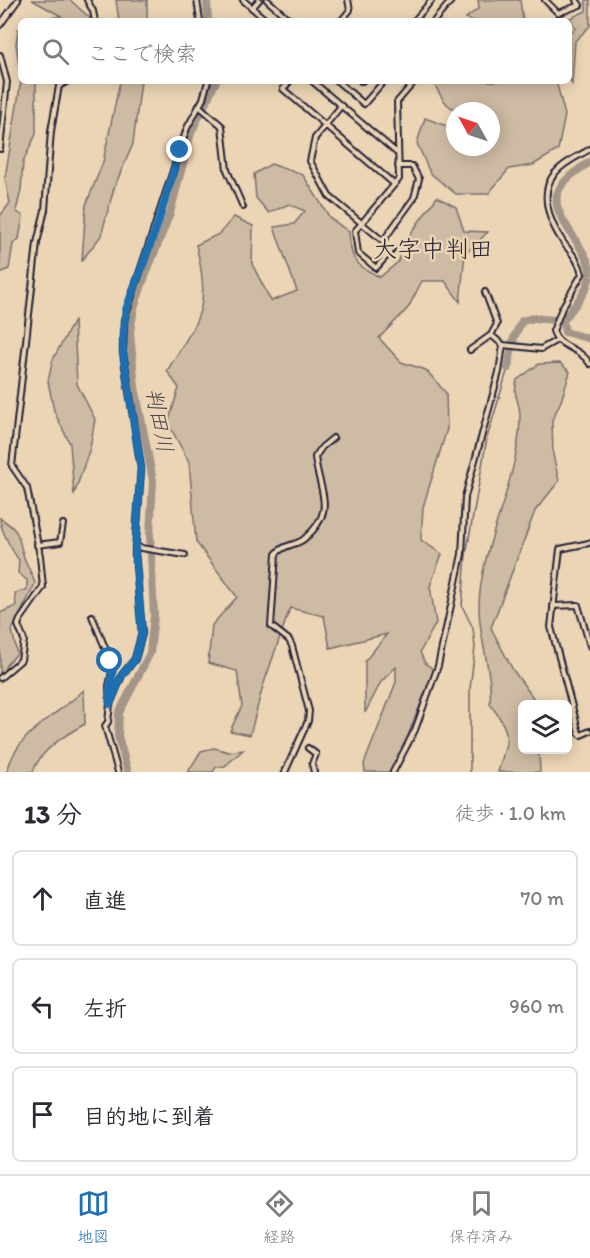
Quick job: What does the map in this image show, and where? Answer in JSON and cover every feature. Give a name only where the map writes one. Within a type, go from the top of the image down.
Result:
[{"type":"street","points":[[0,25],[18,0]]},
{"type":"street","points":[[87,0],[94,18]]},
{"type":"street","points":[[197,0],[200,18]]},
{"type":"street","points":[[243,0],[264,18]]},
{"type":"street","points":[[252,8],[259,0]]},
{"type":"street","points":[[267,0],[288,18]]},
{"type":"street","points":[[343,18],[350,10],[348,0]]},
{"type":"street","points":[[417,18],[432,0]]},
{"type":"street","points":[[437,18],[452,0]]},
{"type":"street","points":[[545,0],[558,13],[576,8],[580,5],[576,0]]},
{"type":"street","points":[[0,55],[6,71],[7,95],[0,149]]},
{"type":"street","points":[[0,72],[6,71]]},
{"type":"street","points":[[0,678],[21,660],[24,640],[18,625],[43,587],[27,488],[12,466],[37,243],[45,210],[51,131],[59,86],[63,84]]},
{"type":"street","points":[[110,704],[122,675],[135,659],[142,633],[135,547],[142,486],[139,448],[123,352],[124,320],[187,128],[202,108],[207,84]]},
{"type":"street","points":[[287,84],[283,89],[394,184]]},
{"type":"street","points":[[315,84],[398,154]]},
{"type":"street","points":[[341,84],[364,104],[381,84]]},
{"type":"street","points":[[392,250],[376,268],[358,253],[356,231],[399,179],[398,102],[413,84]]},
{"type":"street","points":[[341,106],[315,138],[310,161],[329,196],[383,241],[414,198],[419,178],[412,166],[398,166]]},
{"type":"street","points":[[202,108],[222,126],[227,170],[243,207]]},
{"type":"street","points":[[557,340],[554,326],[582,274],[576,258],[564,244],[549,217],[548,189],[555,172],[590,149]]},
{"type":"street","points":[[470,350],[491,335],[498,319],[485,292]]},
{"type":"street","points":[[491,335],[503,345],[541,349],[557,340]]},
{"type":"street","points":[[557,340],[580,351],[590,364]]},
{"type":"street","points":[[393,772],[415,730],[438,666],[462,554],[465,496],[499,372],[503,345]]},
{"type":"street","points":[[285,772],[308,721],[309,711],[292,646],[289,640],[271,626],[276,554],[285,545],[302,541],[321,520],[326,499],[315,457],[333,438]]},
{"type":"street","points":[[37,545],[60,542],[63,524]]},
{"type":"street","points":[[590,543],[560,549],[552,636],[576,725],[581,735],[590,731]]},
{"type":"street","points":[[135,547],[185,555]]},
{"type":"street","points":[[553,606],[578,605],[590,646]]},
{"type":"street","points":[[92,616],[113,667],[109,686],[108,722],[105,726],[118,772]]},
{"type":"street","points":[[308,748],[316,754],[312,764],[314,772]]},
{"type":"shaded area","points":[[32,0],[70,0],[90,18],[51,18],[61,16]]},
{"type":"shaded area","points":[[116,0],[147,0],[147,18],[119,18]]},
{"type":"shaded area","points":[[478,0],[520,0],[523,18],[466,18],[479,8]]},
{"type":"shaded area","points":[[586,0],[590,0],[590,26],[575,41],[572,84],[572,31],[575,28],[570,18],[586,11]]},
{"type":"shaded area","points":[[18,29],[18,58],[16,44]]},
{"type":"shaded area","points":[[21,84],[36,84],[36,134],[23,162],[21,190],[16,211],[23,216],[19,239],[13,244],[9,269],[0,273],[0,216],[10,203],[5,178]]},
{"type":"shaded area","points":[[119,84],[141,84],[133,144],[114,188],[101,236],[82,260],[86,205],[103,162]]},
{"type":"shaded area","points":[[435,84],[557,84],[565,115],[558,150],[533,165],[509,169],[488,194],[456,194],[430,173],[417,143],[425,118],[446,126],[446,156],[500,156],[500,102],[446,102]]},
{"type":"shaded area","points":[[271,164],[303,175],[330,218],[349,232],[355,260],[364,269],[380,277],[398,262],[411,233],[437,197],[456,207],[464,231],[488,232],[465,254],[460,302],[445,281],[422,281],[408,308],[379,338],[401,362],[426,370],[446,393],[447,429],[423,507],[421,540],[442,554],[430,586],[436,623],[420,652],[425,663],[434,670],[401,753],[390,772],[365,772],[364,764],[396,682],[396,667],[381,682],[365,713],[365,661],[387,634],[330,648],[324,616],[290,608],[263,686],[250,735],[230,731],[242,706],[237,671],[208,663],[212,625],[237,597],[196,542],[189,462],[168,423],[179,388],[167,371],[200,312],[203,284],[196,245],[219,234],[234,217],[253,226],[252,264],[271,301],[297,291],[274,227],[294,224],[305,211],[289,204],[269,213],[256,198],[254,174]]},
{"type":"shaded area","points":[[74,321],[77,384],[95,419],[90,448],[74,495],[70,444],[54,411],[48,381],[53,359]]},
{"type":"shaded area","points":[[560,363],[570,372],[552,420],[553,455],[559,481],[535,511],[491,628],[513,670],[535,700],[518,700],[518,754],[539,754],[540,772],[498,772],[506,736],[502,722],[490,704],[489,679],[479,617],[481,584],[518,443],[520,410],[515,391],[517,380],[539,364]]},
{"type":"shaded area","points":[[0,518],[16,531],[35,584],[12,630],[17,654],[6,665],[0,682],[0,613],[16,606],[15,593],[27,590],[27,580],[18,573],[19,560],[7,540]]},
{"type":"shaded area","points":[[84,690],[85,724],[47,750],[33,772],[7,772],[12,758],[28,735]]},
{"type":"shaded area","points":[[214,748],[229,752],[243,750],[225,766],[216,767],[213,772],[188,772],[201,751]]},
{"type":"waterway","name":"判田川","points":[[207,0],[208,18]]},
{"type":"waterway","name":"判田川","points":[[128,772],[118,736],[119,713],[150,653],[154,615],[150,535],[153,481],[135,387],[130,332],[134,308],[170,213],[191,133],[215,84]]},
{"type":"waterway","points":[[563,321],[584,292],[590,273],[587,259],[558,210],[558,191],[564,182],[590,162]]},
{"type":"waterway","points":[[508,368],[514,337],[522,321],[534,318],[563,321]]},
{"type":"waterway","points":[[563,321],[565,332],[590,339]]},
{"type":"waterway","points":[[470,772],[470,689],[475,647],[473,628],[462,606],[466,555],[487,438],[508,368]]},
{"type":"district","name":"大字中判田","points":[[433,249]]},
{"type":"route","points":[[110,661],[113,667],[108,696],[110,704],[122,675],[135,659],[142,633],[135,553],[136,519],[142,486],[141,468],[123,352],[123,332],[130,296],[158,223],[180,150]]}]
